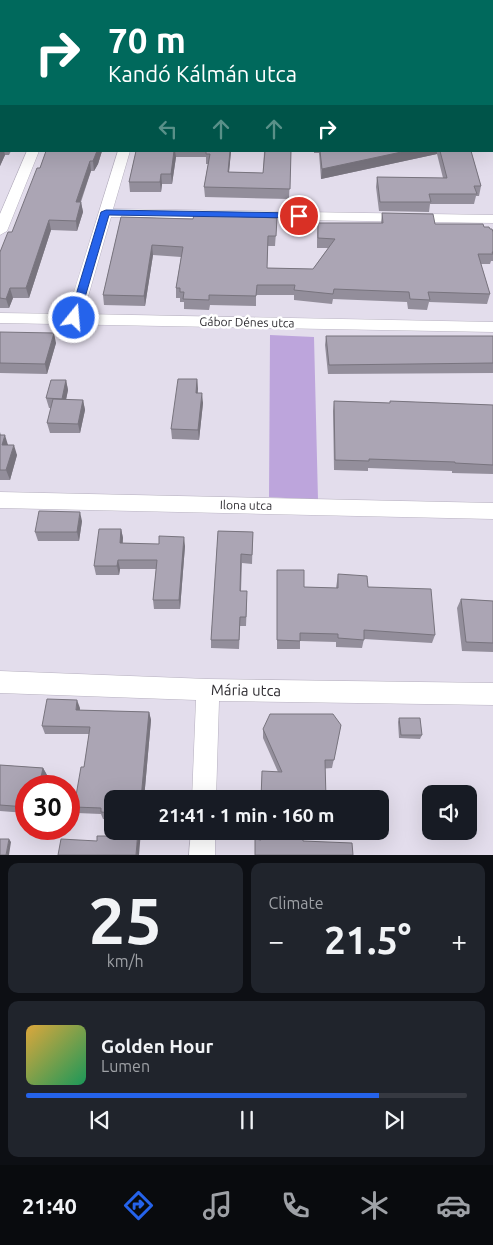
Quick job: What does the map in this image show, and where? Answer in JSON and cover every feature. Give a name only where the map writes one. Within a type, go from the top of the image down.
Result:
[{"type":"street","points":[[0,231],[33,152]]},
{"type":"street","points":[[74,318],[124,152]]},
{"type":"street","points":[[106,212],[493,219]]},
{"type":"street","name":"Gábor Dénes utca","points":[[0,318],[493,327]]},
{"type":"street","name":"Ilona utca","points":[[0,500],[493,510]]},
{"type":"street","name":"Mária utca","points":[[0,682],[208,690],[493,694]]},
{"type":"street","points":[[204,790],[208,690]]},
{"type":"street","points":[[202,855],[203,840]]},
{"type":"shaded area","points":[[270,335],[314,337],[318,500],[269,497]]},
{"type":"building","points":[[46,152],[97,152],[93,161],[90,161],[76,202],[81,202],[76,221],[49,220],[26,288],[10,288],[6,299],[0,298],[0,252],[8,232],[12,232],[37,168],[40,168]]},
{"type":"building","points":[[136,152],[174,152],[171,174],[161,174],[160,182],[129,182]]},
{"type":"building","points":[[206,152],[230,152],[228,172],[263,173],[265,152],[291,152],[290,189],[204,187],[210,154],[206,154]]},
{"type":"building","points":[[320,152],[401,152],[322,169]]},
{"type":"building","points":[[440,152],[471,152],[481,186],[474,186],[477,194],[429,194],[431,202],[380,202],[377,177],[447,178]]},
{"type":"building","points":[[382,213],[433,214],[435,224],[483,224],[484,227],[492,229],[493,254],[478,254],[490,294],[428,292],[430,300],[410,299],[409,292],[334,289],[333,294],[294,290],[295,285],[257,285],[256,296],[209,295],[209,300],[183,299],[184,292],[180,292],[180,288],[176,288],[183,247],[152,245],[144,296],[103,295],[121,217],[193,219],[194,215],[199,215],[277,218],[276,236],[268,236],[267,268],[313,269],[335,239],[318,238],[318,223],[383,223]]},
{"type":"building","points":[[0,332],[54,333],[45,364],[0,363]]},
{"type":"building","points":[[326,336],[493,336],[493,363],[329,365]]},
{"type":"building","points":[[178,379],[197,379],[196,393],[202,393],[198,430],[171,429]]},
{"type":"building","points":[[51,380],[66,380],[62,399],[46,398]]},
{"type":"building","points":[[53,399],[83,400],[78,424],[47,423]]},
{"type":"building","points":[[334,401],[493,405],[493,465],[369,459],[369,461],[335,460]]},
{"type":"building","points":[[0,435],[5,435],[2,445],[14,445],[6,470],[0,470]]},
{"type":"building","points":[[39,511],[80,512],[77,532],[35,532]]},
{"type":"building","points":[[99,529],[121,529],[120,543],[159,544],[159,536],[184,537],[179,600],[153,600],[157,560],[118,560],[117,566],[94,566]]},
{"type":"building","points":[[218,531],[253,532],[252,555],[241,554],[240,591],[247,591],[246,617],[240,617],[239,640],[211,640]]},
{"type":"building","points":[[277,570],[304,570],[304,587],[338,588],[338,574],[367,576],[368,587],[431,589],[435,635],[364,630],[364,640],[338,638],[338,634],[300,633],[300,641],[277,640]]},
{"type":"building","points":[[461,599],[493,601],[493,643],[466,642]]},
{"type":"building","points":[[47,699],[77,700],[76,710],[149,712],[142,790],[104,790],[104,812],[101,812],[101,808],[80,807],[80,775],[81,767],[84,767],[90,727],[42,726]]},
{"type":"building","points":[[270,714],[333,714],[341,725],[334,760],[325,760],[326,790],[261,790],[262,771],[282,772],[263,729]]},
{"type":"building","points":[[399,718],[420,718],[422,735],[401,735]]},
{"type":"building","points":[[0,765],[43,768],[41,775],[15,775],[15,806],[0,805]]},
{"type":"building","points":[[97,836],[104,836],[104,840],[137,840],[136,855],[58,855],[61,840],[97,841]]},
{"type":"building","points":[[0,839],[9,839],[6,855],[0,855]]},
{"type":"building","points":[[255,840],[303,840],[352,843],[353,855],[255,855]]},
{"type":"route","points":[[74,318],[106,212],[299,216]]}]
